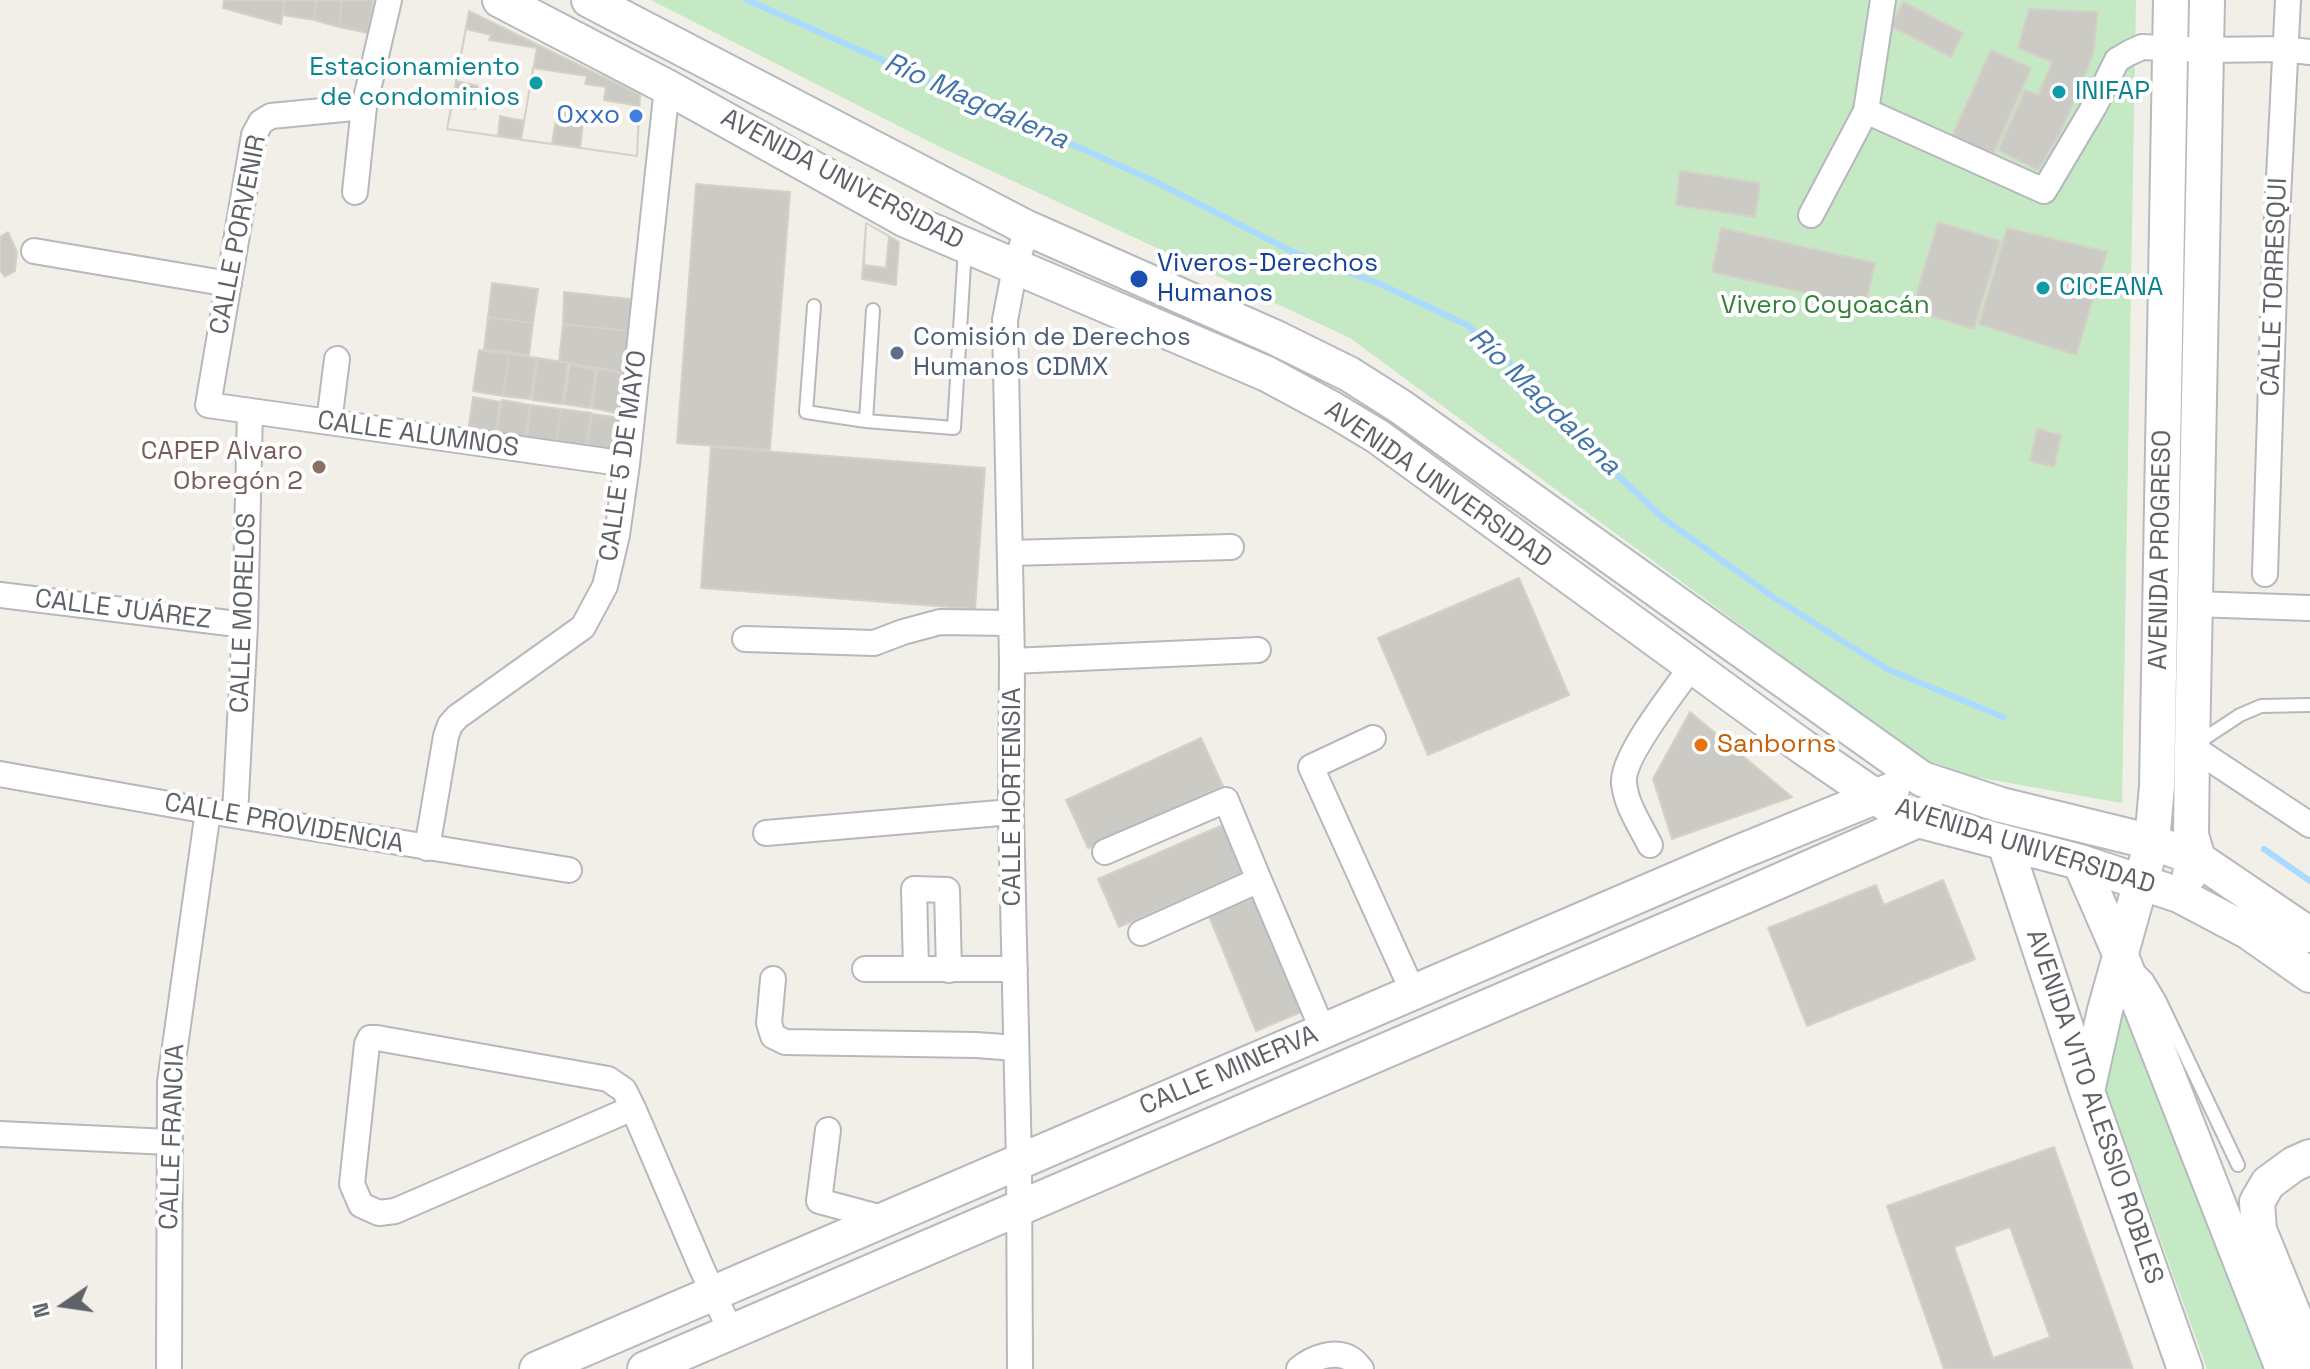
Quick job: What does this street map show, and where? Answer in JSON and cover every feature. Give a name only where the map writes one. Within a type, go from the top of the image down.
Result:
[{"type":"street","points":[[355,192],[364,107],[389,0]]},
{"type":"street","name":"AVENIDA UNIVERSIDAD","points":[[500,0],[667,87],[904,219],[1267,374],[1332,409],[1377,436],[1895,810],[1918,820],[2080,862],[2179,895],[2249,932],[2310,975]]},
{"type":"street","name":"AVENIDA UNIVERSIDAD","points":[[589,0],[1027,228],[1276,338],[1349,374],[1401,407],[1922,779],[2001,805],[2152,842],[2198,859],[2310,935]]},
{"type":"street","points":[[1811,215],[1866,111],[1883,0]]},
{"type":"street","name":"AVENIDA PROGRESO","points":[[2087,1091],[2105,1010],[2152,842],[2157,786],[2171,0]]},
{"type":"street","name":"AVENIDA PROGRESO","points":[[2198,859],[2191,835],[2207,0]]},
{"type":"street","name":"CALLE TORRESQUI","points":[[2265,574],[2288,0]]},
{"type":"street","points":[[1866,111],[2044,191],[2095,105],[2117,60],[2142,47],[2310,52]]},
{"type":"street","name":"CALLE 5 DE MAYO","points":[[427,848],[450,725],[583,627],[605,586],[617,535],[627,464],[667,87]]},
{"type":"street","name":"CALLE PORVENIR","points":[[208,405],[254,135],[261,122],[271,116],[364,107]]},
{"type":"street","name":"CALLE HORTENSIA","points":[[1020,1369],[1005,320],[1027,228]]},
{"type":"street","points":[[34,251],[229,284]]},
{"type":"street","points":[[2167,283],[2202,284]]},
{"type":"street","points":[[329,422],[337,359]]},
{"type":"street","name":"CALLE ALUMNOS","points":[[208,405],[627,464]]},
{"type":"street","name":"CALLE MORELOS","points":[[235,815],[245,625],[250,411]]},
{"type":"street","points":[[1010,553],[1231,547]]},
{"type":"street","name":"CALLE JUÁREZ","points":[[0,595],[245,625]]},
{"type":"street","points":[[2194,604],[2310,608]]},
{"type":"street","points":[[745,639],[874,643],[940,622],[1011,623]]},
{"type":"street","points":[[1012,661],[1258,650]]},
{"type":"street","points":[[1650,845],[1627,799],[1623,778],[1630,755],[1692,666]]},
{"type":"street","points":[[1373,738],[1311,767],[1413,992]]},
{"type":"street","points":[[2192,747],[2310,825]]},
{"type":"street","name":"CALLE PROVIDENCIA","points":[[0,774],[569,870]]},
{"type":"street","name":"CALLE MINERVA","points":[[537,1369],[1735,854],[1922,779]]},
{"type":"street","name":"CALLE MINERVA","points":[[657,1367],[1019,1207],[1918,820],[1961,792]]},
{"type":"street","points":[[1105,852],[1226,800],[1323,1031]]},
{"type":"street","name":"CALLE FRANCIA","points":[[169,1369],[170,1082],[208,811]]},
{"type":"street","points":[[766,833],[1011,812]]},
{"type":"street","name":"AVENIDA VITO ALESSIO ROBLES","points":[[2005,844],[2087,1091],[2185,1369]]},
{"type":"street","points":[[1735,854],[1747,857],[1757,868],[1757,882],[1752,893]]},
{"type":"street","points":[[2179,895],[2198,859]]},
{"type":"street","points":[[2080,862],[2121,956],[2283,1369]]},
{"type":"street","points":[[1141,933],[1259,880]]},
{"type":"street","points":[[916,969],[914,889],[947,890],[949,970]]},
{"type":"street","points":[[865,969],[1015,969]]},
{"type":"street","points":[[773,979],[769,1023],[773,1036],[785,1042],[1016,1048]]},
{"type":"street","points":[[633,1108],[395,1211],[379,1213],[361,1205],[352,1184],[370,1038],[608,1079],[624,1090],[633,1108],[731,1332]]},
{"type":"street","points":[[828,1130],[819,1201],[886,1219]]},
{"type":"street","points":[[0,1134],[169,1142]]},
{"type":"street","points":[[2310,1157],[2294,1164],[2268,1183],[2257,1202],[2259,1230],[2310,1355]]},
{"type":"street","points":[[1299,1369],[1319,1357],[1336,1355],[1351,1358],[1361,1369]]},
{"type":"lane","points":[[814,306],[806,412],[866,421],[954,428],[965,245]]},
{"type":"lane","points":[[866,421],[873,310]]},
{"type":"lane","points":[[2192,747],[2240,715],[2261,706],[2310,705]]},
{"type":"lane","points":[[2121,956],[2147,979],[2159,999],[2238,1165]]},
{"type":"green space","name":"Vivero Coyoacán","points":[[651,0],[2136,0],[2122,803],[1970,776],[1921,758],[1350,338],[938,146]]},
{"type":"green space","points":[[2130,1005],[2264,1369],[2207,1369],[2105,1086],[2116,1025]]},
{"type":"building","points":[[224,0],[285,0],[281,24],[223,8]]},
{"type":"building","points":[[285,0],[316,0],[314,20],[283,15]]},
{"type":"building","points":[[316,0],[342,0],[339,27],[314,20]]},
{"type":"building","points":[[342,0],[373,0],[368,33],[339,27]]},
{"type":"building","points":[[1903,2],[1963,33],[1951,57],[1891,26]]},
{"type":"building","name":"INIFAP","points":[[2029,9],[2098,12],[2093,54],[2059,135],[2038,170],[1998,150],[2025,90],[2038,95],[2052,62],[2018,48]]},
{"type":"building","name":"Estacionamiento de condominios","points":[[469,11],[640,95],[637,156],[447,129]]},
{"type":"building","points":[[466,29],[491,35],[489,40],[537,48],[524,121],[500,116],[498,136],[447,129],[452,106],[475,109],[478,86],[456,81]]},
{"type":"building","points":[[1991,50],[2031,68],[1991,159],[1950,141]]},
{"type":"building","points":[[533,68],[587,76],[585,84],[606,87],[604,100],[639,106],[637,156],[580,148],[584,115],[557,112],[552,144],[521,140]]},
{"type":"building","points":[[1680,171],[1760,183],[1755,217],[1676,205]]},
{"type":"building","points":[[696,184],[790,192],[770,450],[677,443]]},
{"type":"building","points":[[1938,222],[2000,241],[1974,329],[1912,310]]},
{"type":"building","points":[[866,223],[899,242],[896,285],[862,279]]},
{"type":"building","points":[[866,223],[889,236],[886,268],[864,265]]},
{"type":"building","points":[[1721,228],[1875,263],[1865,306],[1712,272]]},
{"type":"building","name":"CICEANA","points":[[2007,228],[2107,252],[2076,355],[1979,324]]},
{"type":"building","points":[[8,232],[17,252],[15,271],[5,277],[0,270],[0,237]]},
{"type":"building","points":[[492,283],[538,289],[533,323],[488,317]]},
{"type":"building","points":[[564,292],[631,299],[630,331],[563,324]]},
{"type":"building","points":[[488,317],[533,323],[529,355],[484,349]]},
{"type":"building","points":[[563,324],[630,331],[627,374],[559,361]]},
{"type":"building","points":[[479,350],[509,354],[503,396],[473,391]]},
{"type":"building","points":[[509,354],[537,358],[530,399],[503,396]]},
{"type":"building","points":[[538,358],[568,363],[562,404],[532,400]]},
{"type":"building","points":[[570,365],[596,369],[590,408],[564,404]]},
{"type":"building","points":[[598,368],[627,374],[621,414],[592,408]]},
{"type":"building","points":[[473,397],[500,402],[494,441],[467,438]]},
{"type":"building","points":[[502,400],[530,405],[524,446],[496,442]]},
{"type":"building","points":[[531,405],[561,409],[555,451],[526,446]]},
{"type":"building","points":[[561,409],[591,413],[585,455],[555,450]]},
{"type":"building","points":[[592,414],[621,418],[615,459],[585,455]]},
{"type":"building","points":[[2037,429],[2061,435],[2054,467],[2030,461]]},
{"type":"building","points":[[711,447],[985,468],[975,609],[701,588]]},
{"type":"building","points":[[1519,578],[1569,695],[1428,755],[1378,638]]},
{"type":"building","name":"Sanborns","points":[[1690,712],[1792,797],[1672,839],[1653,779]]},
{"type":"building","points":[[1201,738],[1223,786],[1088,848],[1066,800]]},
{"type":"building","points":[[1232,821],[1252,869],[1119,927],[1098,879]]},
{"type":"building","points":[[1943,880],[1975,959],[1807,1026],[1768,928],[1876,885],[1884,905]]},
{"type":"building","points":[[1259,896],[1306,1010],[1256,1031],[1209,916]]},
{"type":"building","points":[[2054,1147],[2133,1369],[1944,1369],[1887,1206]],"holes":[[[2010,1227],[2050,1337],[1993,1358],[1954,1247]]]},
{"type":"waterway","name":"Río Magdalena","points":[[747,0],[1152,180],[1291,251],[1380,284],[1467,325],[1518,370],[1554,415],[1663,518],[1773,597],[1887,669],[2003,717]]},
{"type":"waterway","name":"Río Magdalena","points":[[2264,849],[2310,881]]},
{"type":"place","name":"Estacionamiento de condominios","points":[[536,83]]},
{"type":"place","name":"INIFAP","points":[[2059,92]]},
{"type":"place","name":"Oxxo","points":[[636,116]]},
{"type":"place","name":"Viveros-Derechos Humanos","points":[[1139,279]]},
{"type":"place","name":"CICEANA","points":[[2043,288]]},
{"type":"place","name":"Comisión de Derechos Humanos CDMX","points":[[897,353]]},
{"type":"place","name":"CAPEP Alvaro Obregón 2","points":[[319,467]]},
{"type":"place","name":"Sanborns","points":[[1701,745]]}]
